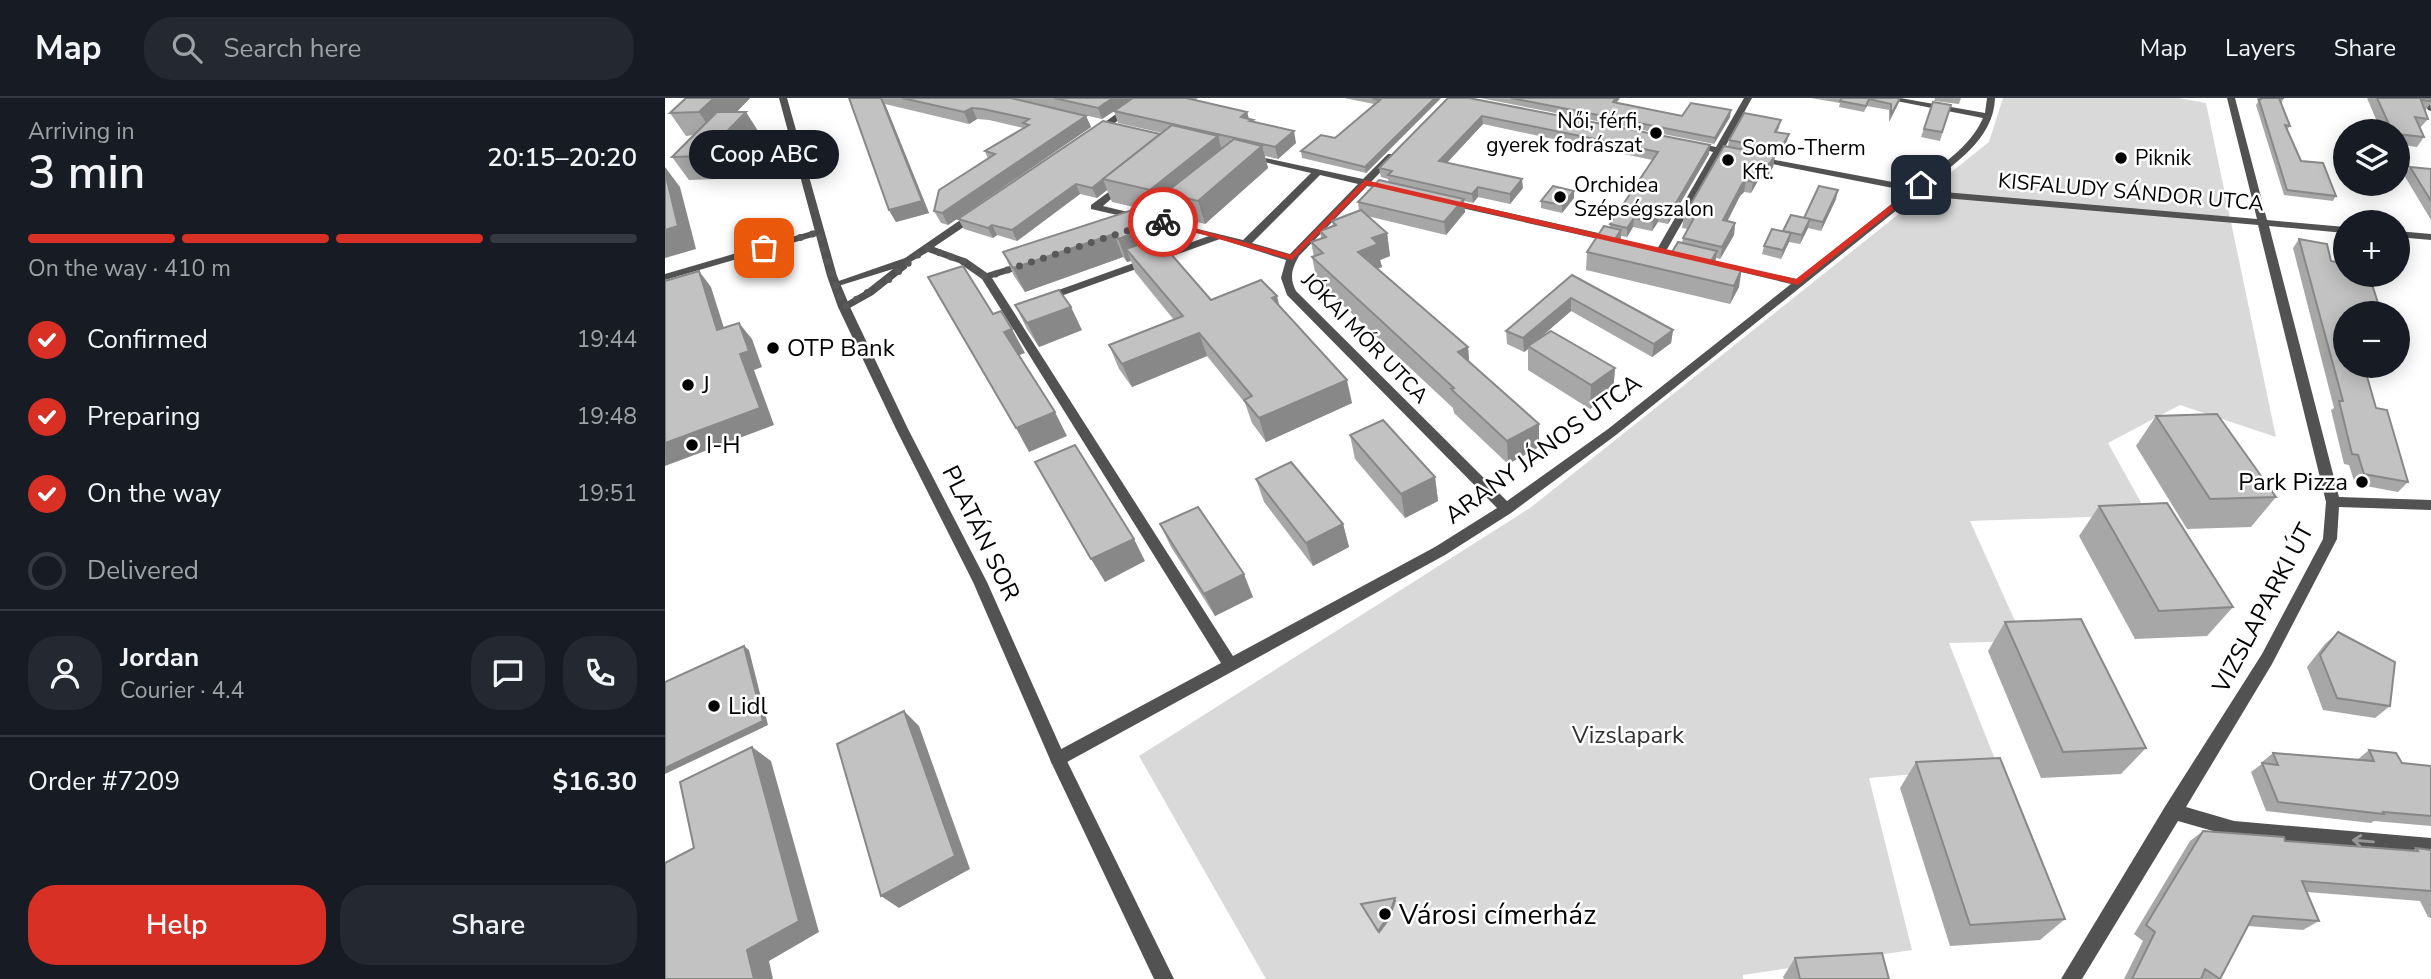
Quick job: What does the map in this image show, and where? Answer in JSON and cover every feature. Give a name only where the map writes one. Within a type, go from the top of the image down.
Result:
[{"type":"street","name":"PLATÁN SOR","points":[[783,98],[819,232],[844,307],[979,582],[1058,759],[1164,979]]},
{"type":"street","points":[[1083,141],[1144,98]]},
{"type":"street","points":[[1673,253],[1656,249],[1748,98]]},
{"type":"street","points":[[1885,98],[1989,116]]},
{"type":"street","name":"ARANY JÁNOS UTCA","points":[[1058,759],[1440,551],[1506,509],[1612,432],[1962,153],[1977,138],[1989,116],[1991,98]]},
{"type":"street","name":"VIZSLAPARKI ÚT","points":[[2071,979],[2267,659],[2330,539],[2333,502],[2231,98]]},
{"type":"street","points":[[2426,98],[2431,108]]},
{"type":"street","points":[[1093,123],[1118,128]]},
{"type":"street","name":"KISFALUDY SÁNDOR UTCA","points":[[1678,142],[1944,195],[2333,229]]},
{"type":"street","name":"JÓKAI MÓR UTCA","points":[[1402,145],[1292,258],[1287,267],[1285,283],[1291,293],[1506,509]]},
{"type":"street","points":[[1239,154],[1405,192]]},
{"type":"street","points":[[1245,244],[1318,172]]},
{"type":"street","points":[[1126,182],[1095,206],[1220,236],[1292,258]]},
{"type":"street","points":[[1431,198],[1629,243]]},
{"type":"street","points":[[844,307],[891,278],[909,260],[982,210]]},
{"type":"street","points":[[1131,229],[1157,221],[1167,212]]},
{"type":"street","points":[[665,277],[819,232]]},
{"type":"street","points":[[2410,235],[2431,237]]},
{"type":"street","points":[[1033,302],[1220,236]]},
{"type":"street","points":[[926,248],[963,261],[986,277],[1015,309],[1231,666]]},
{"type":"street","points":[[835,284],[909,260]]},
{"type":"street","points":[[986,277],[1039,260]]},
{"type":"street","points":[[1711,262],[1798,282]]},
{"type":"street","points":[[2333,502],[2431,505]]},
{"type":"street","points":[[2172,811],[2234,829],[2431,847]]},
{"type":"green space","name":"Vizslapark","points":[[2003,98],[2179,98],[2206,103],[2276,437],[2180,405],[2108,443],[2148,515],[1970,521],[2024,641],[1949,643],[1998,767],[1869,778],[1912,950],[1743,975],[1743,979],[1266,979],[1139,756],[1530,508],[1989,142]]},
{"type":"building","points":[[686,98],[714,98],[699,112],[670,113]]},
{"type":"building","points":[[849,98],[881,98],[922,201],[889,210]]},
{"type":"building","points":[[902,98],[1011,98],[1086,116],[942,213],[934,211],[939,190],[995,154],[985,151],[1029,125],[1023,123],[1029,119],[983,109],[972,108],[964,112]]},
{"type":"building","points":[[1054,98],[1113,98],[1098,108]]},
{"type":"building","points":[[1133,98],[1186,98],[1247,112],[1241,117],[1294,131],[1275,147],[1114,111]]},
{"type":"building","points":[[1372,98],[1435,98],[1365,167],[1301,151],[1321,135],[1335,138],[1380,100]]},
{"type":"building","points":[[1448,98],[1469,98],[1710,145],[1669,215],[1659,213],[1653,222],[1634,218],[1627,228],[1610,224],[1658,152],[1482,116],[1439,161],[1522,179],[1510,194],[1478,187],[1472,194],[1388,175],[1392,171],[1379,168]]},
{"type":"building","points":[[1511,98],[1616,98],[1613,102],[1682,116],[1691,103],[1731,110],[1715,138]]},
{"type":"building","points":[[1842,98],[1900,98],[1891,115],[1891,104],[1869,99],[1866,106],[1840,101]]},
{"type":"building","points":[[2279,98],[2290,126],[2285,125],[2301,161],[2323,163],[2333,188],[2333,196],[2287,190],[2259,100]]},
{"type":"building","points":[[2377,98],[2430,98],[2431,101],[2421,100],[2428,119],[2415,117],[2424,137],[2410,135],[2410,119],[2387,119]]},
{"type":"building","points":[[1933,102],[1951,105],[1942,132],[1924,129]]},
{"type":"building","points":[[717,112],[746,112],[703,156],[672,157]]},
{"type":"building","points":[[1744,113],[1781,120],[1775,132],[1789,134],[1780,150],[1729,140]]},
{"type":"building","points":[[1103,121],[1160,134],[1092,188],[1076,184],[1012,230],[992,225],[988,228],[958,219]]},
{"type":"building","points":[[1172,125],[1218,136],[1150,190],[1103,179]]},
{"type":"building","points":[[1234,139],[1262,146],[1198,201],[1165,193]]},
{"type":"building","points":[[1724,146],[1775,156],[1761,168],[1753,182],[1746,180],[1742,184],[1723,220],[1735,223],[1722,247],[1683,238],[1694,218],[1684,216]]},
{"type":"building","points":[[2410,167],[2431,169],[2431,201]]},
{"type":"building","points":[[665,172],[678,226],[665,230]]},
{"type":"building","points":[[1379,180],[1464,199],[1444,222],[1358,202]]},
{"type":"building","points":[[1553,186],[1574,191],[1562,205],[1541,201]]},
{"type":"building","points":[[1819,186],[1838,190],[1823,222],[1804,218]]},
{"type":"building","points":[[1151,204],[1157,205],[1167,217],[1144,224],[1148,228],[1118,239],[1114,234],[1013,268],[1003,252]]},
{"type":"building","points":[[1361,210],[1387,233],[1372,238],[1378,244],[1358,252],[1468,347],[1458,352],[1539,424],[1507,441],[1451,389],[1454,388],[1312,257],[1323,253],[1311,242],[1326,237],[1320,231],[1336,225],[1332,221]]},
{"type":"building","points":[[1791,215],[1810,219],[1802,235],[1783,231]]},
{"type":"building","points":[[1604,226],[1621,230],[1615,239],[1672,252],[1678,242],[1717,251],[1711,261],[1742,268],[1734,286],[1587,252]]},
{"type":"building","points":[[1772,229],[1791,233],[1783,250],[1764,246]]},
{"type":"building","points":[[1157,238],[1211,300],[1261,280],[1277,296],[1272,298],[1347,380],[1259,418],[1244,400],[1252,396],[1199,333],[1122,364],[1109,345],[1183,316],[1126,249]]},
{"type":"building","points":[[2299,239],[2327,244],[2333,261],[2333,287],[2373,287],[2377,301],[2333,301],[2333,364]]},
{"type":"building","points":[[963,266],[993,314],[1001,311],[1012,329],[1004,332],[1055,412],[1016,428],[928,277]]},
{"type":"building","points":[[699,271],[717,330],[739,323],[749,351],[740,354],[760,408],[665,443],[665,281]]},
{"type":"building","points":[[1572,275],[1673,330],[1654,344],[1571,298],[1523,338],[1506,331]]},
{"type":"building","points":[[1059,290],[1071,307],[1027,323],[1015,305]]},
{"type":"building","points":[[1551,331],[1615,368],[1591,385],[1528,346]]},
{"type":"building","points":[[2337,378],[2367,378],[2376,408],[2387,410],[2408,482],[2364,474],[2358,455],[2352,454],[2339,401],[2343,401]]},
{"type":"building","points":[[2217,414],[2276,497],[2210,499],[2156,416]]},
{"type":"building","points":[[1383,420],[1435,477],[1401,494],[1350,435]]},
{"type":"building","points":[[1075,445],[1134,539],[1091,559],[1035,462]]},
{"type":"building","points":[[1291,462],[1343,524],[1306,543],[1256,479]]},
{"type":"building","points":[[2167,503],[2233,607],[2159,611],[2099,506]]},
{"type":"building","points":[[1198,507],[1244,574],[1204,594],[1160,524]]},
{"type":"building","points":[[2081,619],[2146,748],[2063,752],[2005,622]]},
{"type":"building","points":[[2338,632],[2395,662],[2390,706],[2337,698],[2320,655]]},
{"type":"building","name":"Lidl","points":[[744,646],[763,721],[665,768],[665,682]]},
{"type":"building","points":[[904,711],[955,856],[881,896],[837,744]]},
{"type":"building","points":[[752,747],[799,921],[747,950],[754,979],[665,979],[665,863],[694,848],[680,782]]},
{"type":"building","points":[[2369,750],[2396,753],[2402,763],[2431,766],[2431,816],[2383,812],[2384,814],[2278,802],[2262,763],[2278,765],[2273,753],[2374,761]]},
{"type":"building","points":[[2000,758],[2065,919],[1970,925],[1916,762]]},
{"type":"building","points":[[2203,831],[2284,837],[2285,841],[2431,850],[2431,891],[2302,881],[2319,921],[2253,916],[2220,979],[2205,969],[2201,979],[2132,979],[2155,932],[2146,925]]},
{"type":"building","points":[[1395,898],[1389,916],[1378,931],[1361,904]]},
{"type":"building","points":[[1882,953],[1889,979],[1800,979],[1795,958]]},
{"type":"way so far","points":[[764,248],[819,232],[844,307],[891,278],[926,248],[963,261],[986,277],[1157,221],[1163,222]]},
{"type":"place","name":"Női, férfi, gyerek fodrászat","points":[[1656,133]]},
{"type":"place","name":"Piknik","points":[[2121,158]]},
{"type":"place","name":"Somo-Therm Kft.","points":[[1728,160]]},
{"type":"place","name":"Orchidea Szépségszalon","points":[[1560,197]]},
{"type":"place","name":"Coop ABC","points":[[764,248]]},
{"type":"place","name":"OTP Bank","points":[[773,348]]},
{"type":"place","name":"J","points":[[688,385]]},
{"type":"place","name":"I-H","points":[[692,445]]},
{"type":"place","name":"Park Pizza","points":[[2362,482]]},
{"type":"place","name":"Lidl","points":[[714,706]]},
{"type":"place","name":"Városi címerház","points":[[1385,914]]},
{"type":"route","points":[[1163,222],[1292,258],[1365,183],[1798,282],[1921,185]]}]
